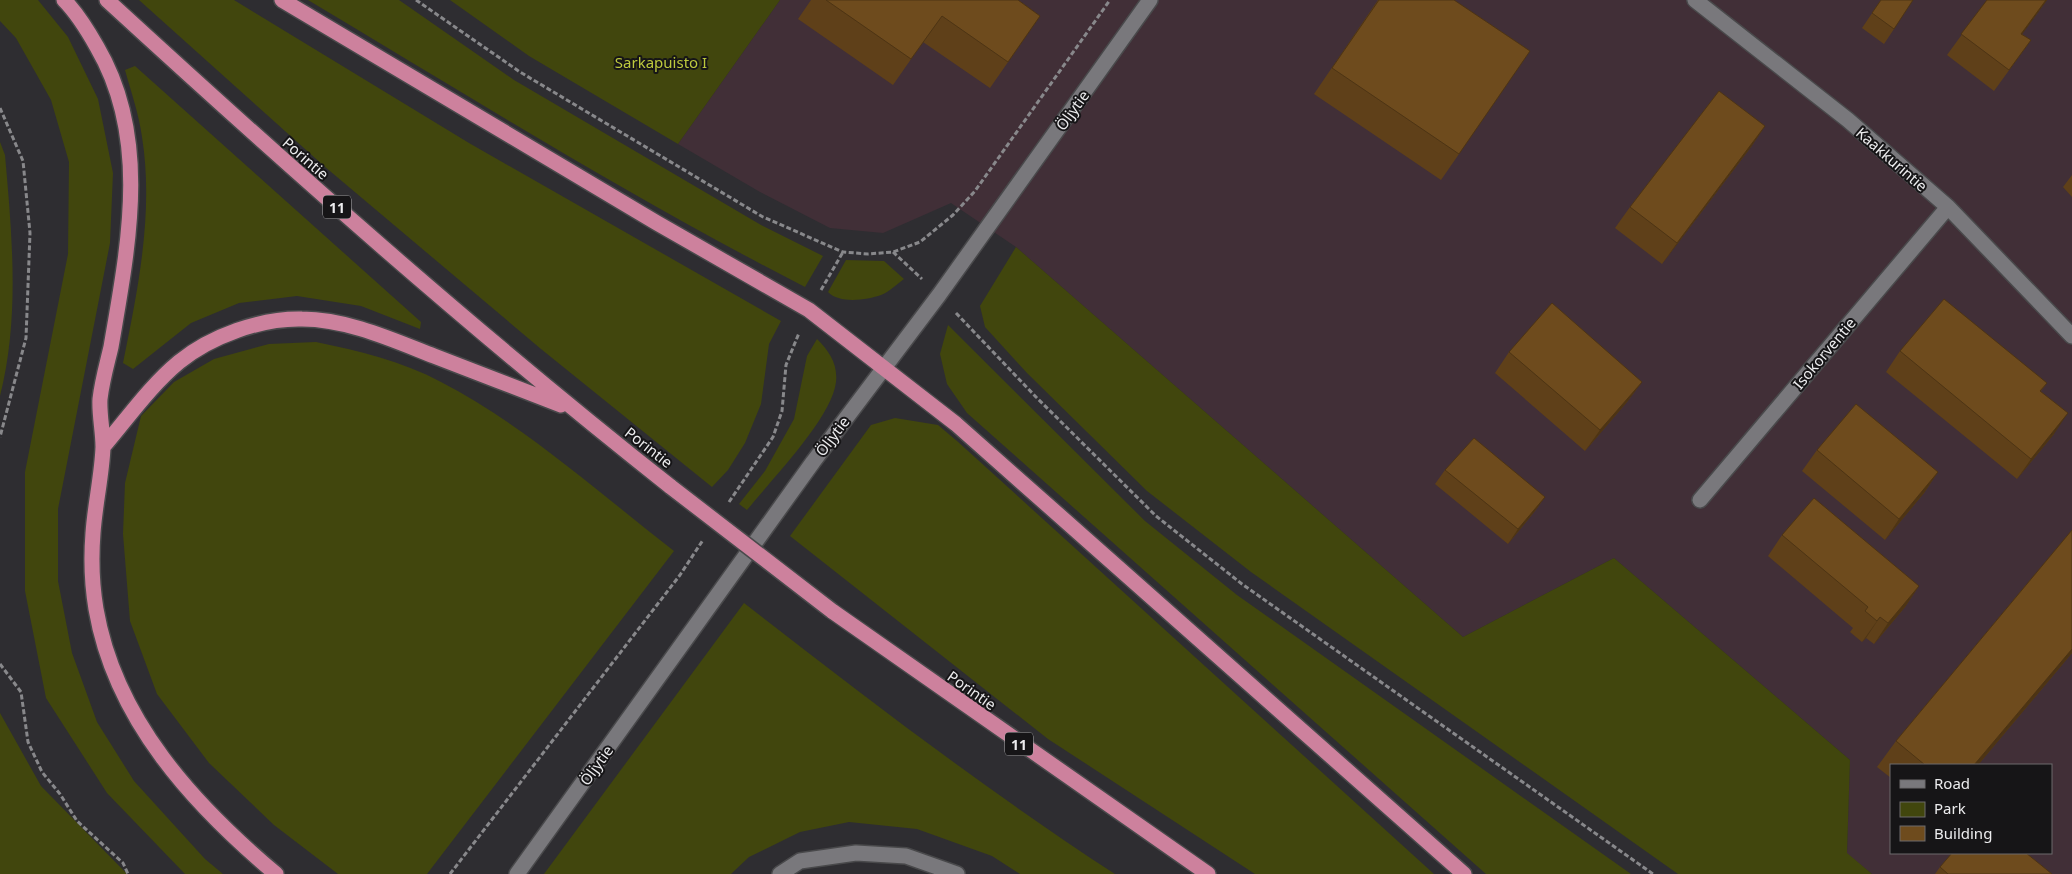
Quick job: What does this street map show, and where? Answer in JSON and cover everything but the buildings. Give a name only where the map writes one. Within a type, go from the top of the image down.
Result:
[{"type":"highway","points":[[64,0],[94,40],[110,68],[124,106],[132,159],[130,217],[121,288],[100,400],[103,447],[92,534],[96,611],[122,690],[154,748],[178,779],[217,820],[276,874]]},
{"type":"highway","name":"Porintie","points":[[107,0],[281,160],[572,409],[832,612],[1208,874]]},
{"type":"highway","points":[[282,0],[649,218],[809,310],[884,366],[956,424],[1464,874]]},
{"type":"highway","points":[[103,447],[163,377],[179,362],[202,347],[230,334],[264,323],[303,319],[339,324],[389,339],[572,409]]},
{"type":"main road","name":"Öljytie","points":[[517,874],[813,462],[939,295],[1150,0]]},
{"type":"main road","name":"Kaakkurintie","points":[[1695,0],[1848,120],[1948,207],[2072,336]]},
{"type":"main road","name":"Isokorventie","points":[[1700,500],[1948,207]]},
{"type":"main road","points":[[780,874],[800,861],[856,853],[906,856],[957,874]]},
{"type":"path","points":[[416,0],[520,72],[763,217],[843,252],[868,254],[893,252],[920,242],[953,215],[975,191],[1110,0]]},
{"type":"path","points":[[0,108],[23,161],[30,233],[26,338],[0,437]]},
{"type":"path","points":[[726,506],[773,437],[782,411],[786,365],[809,310],[843,252]]},
{"type":"path","points":[[893,252],[939,295],[1036,397],[1156,516],[1242,584],[1653,874]]},
{"type":"path","points":[[450,874],[680,575],[706,536]]},
{"type":"path","points":[[0,664],[20,692],[28,742],[42,772],[77,821],[123,863],[128,874]]},
{"type":"shaded area","points":[[780,0],[2072,0],[2072,874],[1872,874],[1847,854],[1850,760],[1614,558],[1463,637],[1016,247],[951,203],[883,233],[830,228],[760,192],[678,144]]},
{"type":"green space","points":[[0,0],[38,0],[68,37],[98,99],[113,173],[110,243],[58,509],[58,581],[72,653],[97,722],[134,781],[205,859],[223,874],[185,874],[107,793],[46,698],[25,591],[25,472],[68,254],[69,162],[51,100],[16,38],[0,21]]},
{"type":"green space","points":[[139,0],[234,0],[469,143],[781,321],[769,344],[761,404],[745,443],[728,470],[712,487],[541,349],[324,166]]},
{"type":"green space","points":[[308,0],[399,0],[514,80],[761,225],[823,256],[805,287],[616,184]]},
{"type":"green space","name":"Sarkapuisto I","points":[[450,0],[780,0],[678,144],[529,56]]},
{"type":"green space","points":[[135,66],[421,322],[420,329],[361,306],[297,296],[239,303],[191,323],[133,369],[123,363],[139,279],[145,222],[145,165],[142,137],[137,111],[125,70]]},
{"type":"green space","points":[[0,142],[5,155],[13,276],[10,336],[0,396]]},
{"type":"green space","points":[[1016,247],[1463,637],[1614,558],[1850,760],[1847,853],[1872,874],[1678,874],[1251,572],[1147,491],[1027,373],[985,327],[980,306]]},
{"type":"green space","points":[[846,260],[884,261],[904,279],[887,292],[875,297],[853,300],[839,298],[828,292]]},
{"type":"green space","points":[[948,325],[1145,521],[1237,595],[1631,874],[1486,874],[967,413],[947,384],[940,354]]},
{"type":"green space","points":[[817,339],[829,353],[836,369],[836,382],[832,397],[824,413],[799,448],[747,510],[739,504],[765,471],[794,419],[807,356]]},
{"type":"green space","points":[[316,342],[396,362],[441,382],[472,400],[503,419],[561,461],[674,551],[427,874],[338,874],[274,825],[209,763],[157,694],[130,621],[123,534],[125,483],[141,416],[174,382],[214,359],[269,344]]},
{"type":"green space","points":[[895,418],[938,425],[957,441],[1434,874],[1255,874],[1048,739],[790,536],[871,425]]},
{"type":"green space","points":[[744,603],[973,776],[1115,874],[1020,874],[992,856],[917,829],[849,822],[800,832],[749,857],[731,874],[544,874]]},
{"type":"green space","points":[[0,713],[41,786],[127,874],[0,874]]}]
